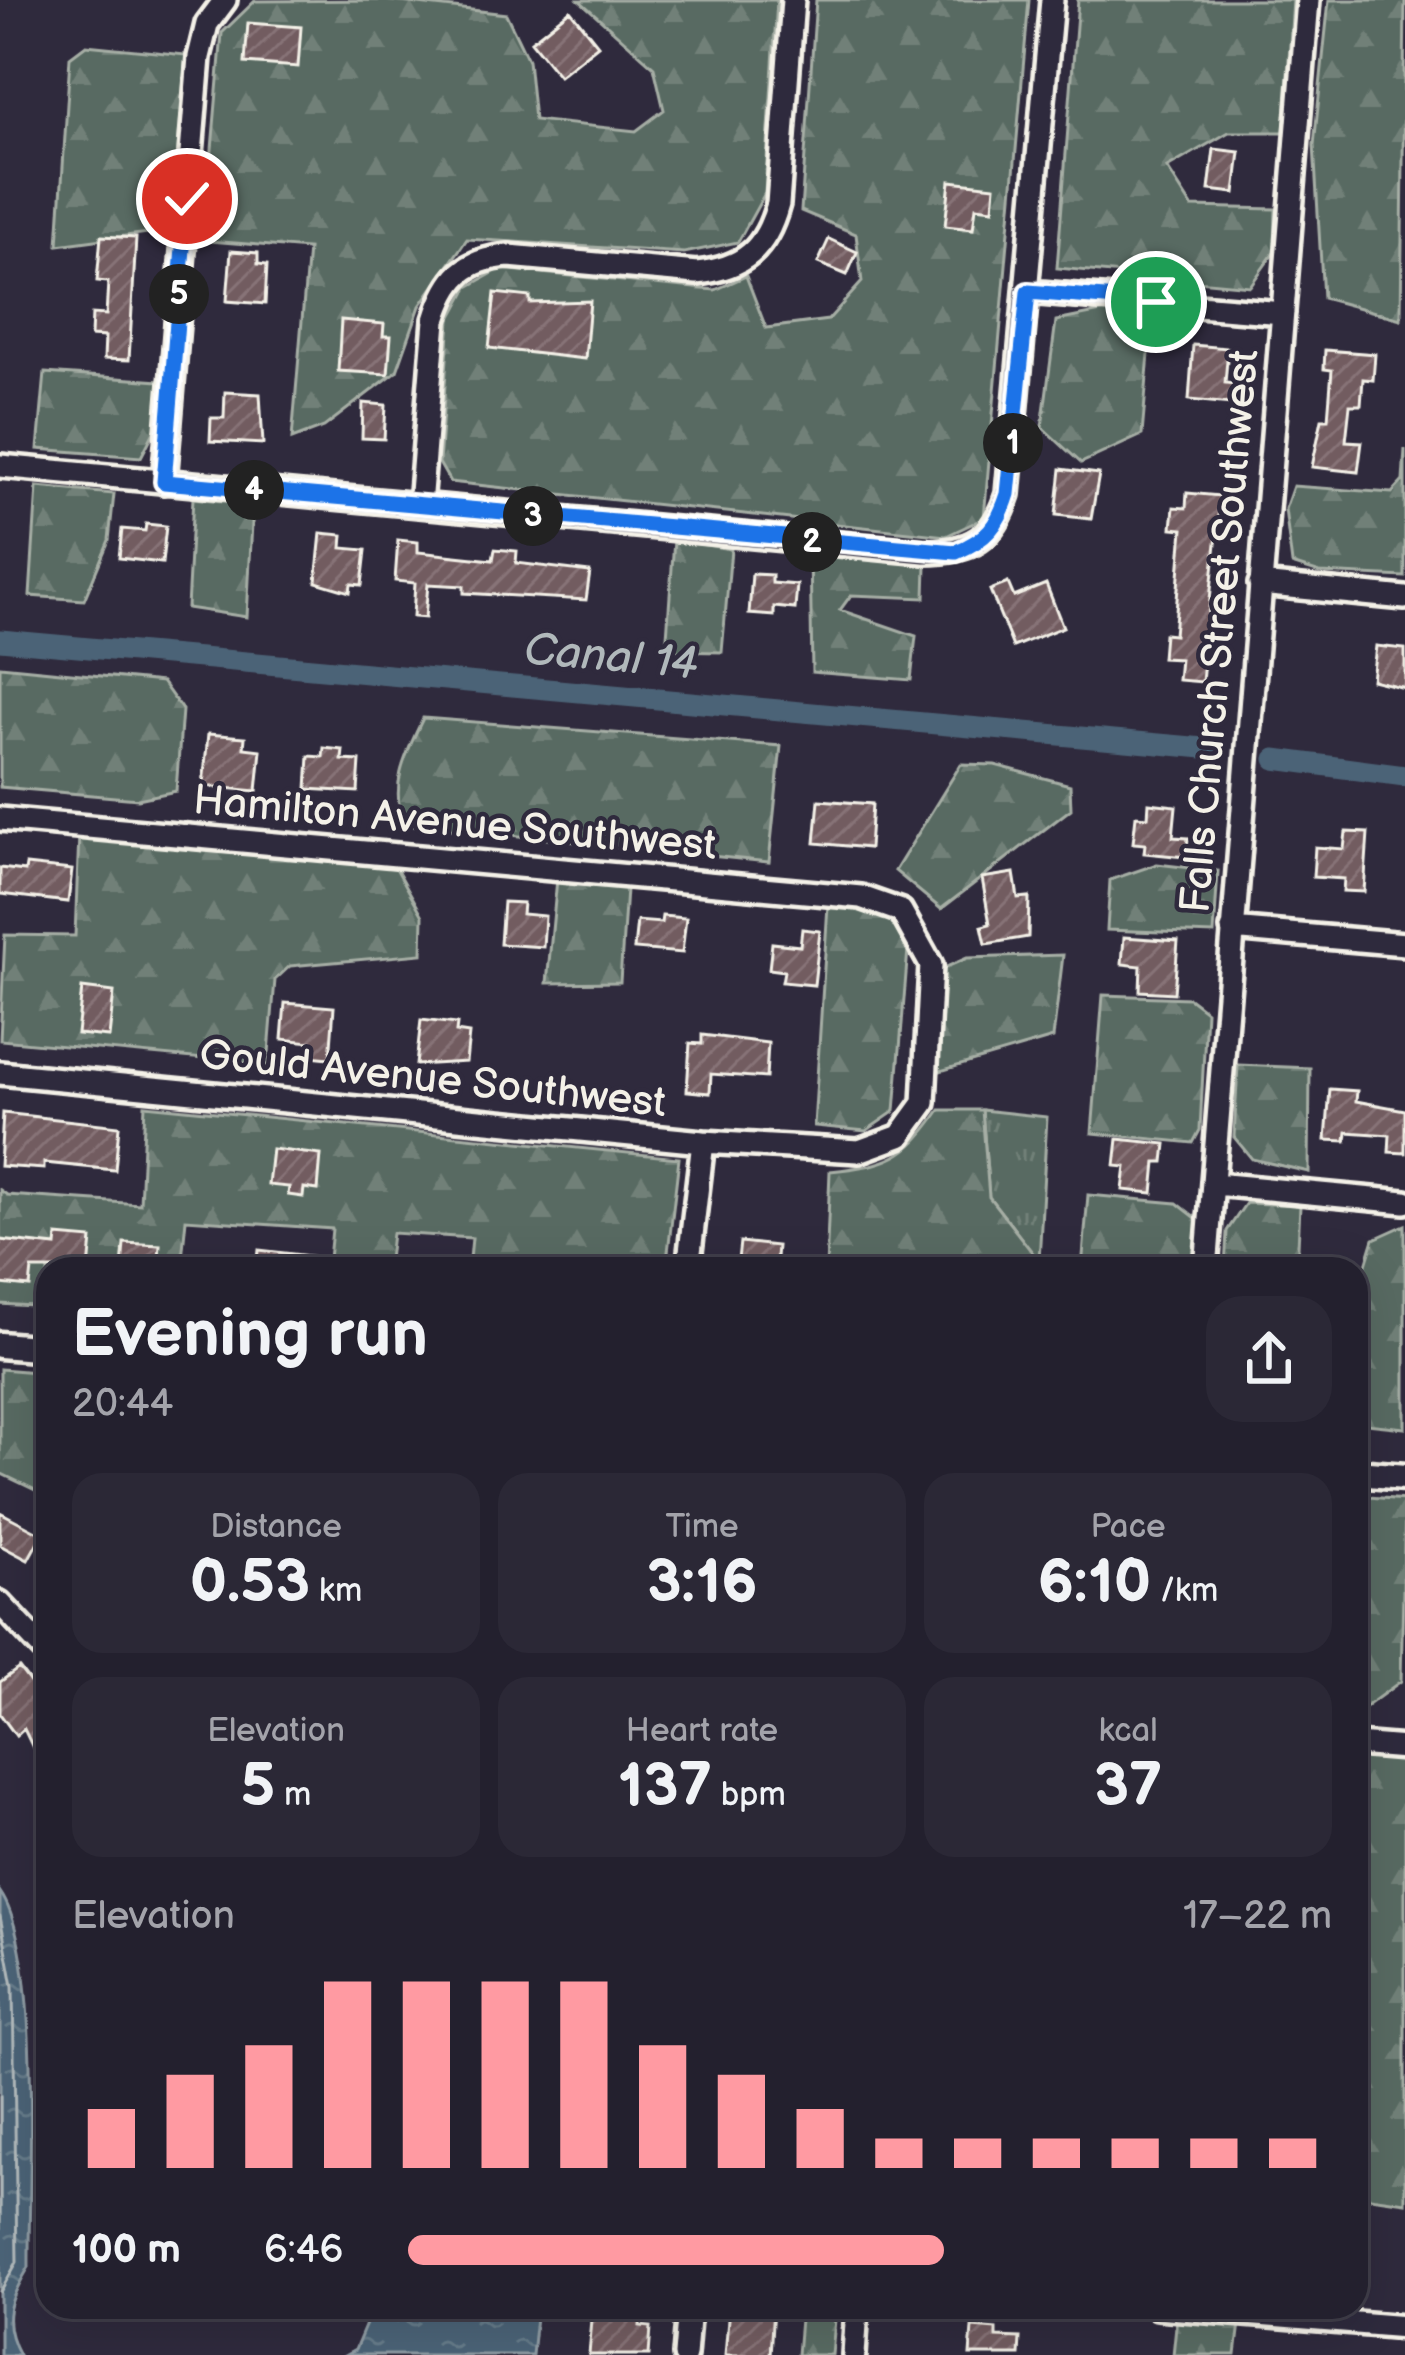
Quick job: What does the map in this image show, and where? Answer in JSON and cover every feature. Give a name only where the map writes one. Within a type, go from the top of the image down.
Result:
[{"type":"street","points":[[164,482],[199,57],[207,24],[225,0]]},
{"type":"street","points":[[420,506],[435,320],[443,293],[460,270],[482,258],[509,256],[697,273],[724,270],[751,258],[770,235],[778,204],[793,0]]},
{"type":"street","points":[[0,466],[925,552],[956,552],[983,541],[999,521],[1008,494],[1052,0]]},
{"type":"street","name":"Falls Church Street Southwest","points":[[1207,1257],[1308,0]]},
{"type":"street","points":[[1028,292],[1283,314]]},
{"type":"street","points":[[1260,584],[1405,598]]},
{"type":"street","name":"Hamilton Avenue Southwest","points":[[0,819],[861,897],[901,911],[932,965],[924,1103],[900,1136],[860,1151]]},
{"type":"street","points":[[1232,929],[1405,944]]},
{"type":"street","name":"Gould Avenue Southwest","points":[[0,1073],[703,1142],[860,1151]]},
{"type":"street","points":[[689,1257],[703,1142]]},
{"type":"street","points":[[1214,1184],[1405,1202]]},
{"type":"street","points":[[0,1345],[36,1348]]},
{"type":"street","points":[[1368,1474],[1405,1478]]},
{"type":"street","points":[[0,1603],[36,1641]]},
{"type":"street","points":[[1368,1745],[1405,1748]]},
{"type":"street","points":[[686,2355],[688,2319]]},
{"type":"street","points":[[854,2355],[856,2319]]},
{"type":"street","points":[[1314,2319],[1405,2326]]},
{"type":"green space","points":[[383,0],[506,14],[528,60],[534,120],[636,131],[664,110],[654,67],[579,0],[777,0],[765,193],[738,242],[684,253],[467,239],[420,306],[397,371],[324,427],[292,439],[308,249],[210,241],[206,219],[222,33],[255,1]]},
{"type":"green space","points":[[816,0],[1029,0],[984,518],[946,536],[450,482],[439,463],[450,320],[468,287],[500,269],[715,290],[746,276],[766,328],[828,320],[862,282],[856,234],[801,211]]},
{"type":"green space","points":[[1078,0],[1293,0],[1284,132],[1229,132],[1167,168],[1192,207],[1276,209],[1275,251],[1250,286],[1057,268]]},
{"type":"green space","points":[[1329,0],[1405,0],[1401,319],[1323,298],[1314,145]]},
{"type":"green space","points":[[86,45],[186,55],[171,230],[58,245],[70,57]]},
{"type":"green space","points":[[1106,311],[1152,319],[1142,435],[1081,463],[1042,427],[1056,321]]},
{"type":"green space","points":[[45,373],[159,381],[157,426],[141,457],[38,449]]},
{"type":"green space","points":[[1405,449],[1405,577],[1320,573],[1292,564],[1285,509],[1293,486],[1392,493],[1403,481]]},
{"type":"green space","points":[[37,487],[114,494],[109,540],[84,600],[30,596]]},
{"type":"green space","points":[[193,498],[253,504],[247,617],[187,608]]},
{"type":"green space","points":[[674,540],[731,549],[722,652],[666,651]]},
{"type":"green space","points":[[810,552],[926,565],[925,598],[851,595],[840,610],[916,636],[911,680],[812,672]]},
{"type":"green space","points":[[0,666],[162,682],[182,710],[176,791],[138,799],[0,787]]},
{"type":"green space","points":[[423,718],[781,746],[769,862],[404,824],[399,783]]},
{"type":"green space","points":[[961,764],[995,765],[1070,785],[1071,809],[941,909],[895,871]]},
{"type":"green space","points":[[79,834],[396,868],[423,916],[422,954],[290,966],[275,980],[268,1065],[0,1040],[5,935],[75,936]]},
{"type":"green space","points":[[1157,864],[1218,871],[1214,934],[1107,930],[1110,880]]},
{"type":"green space","points":[[557,879],[626,889],[620,982],[547,983]]},
{"type":"green space","points":[[828,905],[873,908],[901,926],[908,949],[895,1111],[866,1131],[814,1126]]},
{"type":"green space","points":[[1063,955],[1053,1038],[937,1072],[944,968],[967,958]]},
{"type":"green space","points":[[1103,995],[1189,998],[1206,1011],[1200,1130],[1193,1143],[1092,1133]]},
{"type":"green space","points":[[1238,1065],[1310,1068],[1309,1172],[1252,1159],[1234,1137]]},
{"type":"green space","points":[[145,1105],[679,1158],[667,1257],[470,1257],[472,1238],[392,1233],[389,1257],[329,1257],[332,1229],[186,1219],[182,1257],[36,1257],[36,1306],[0,1304],[0,1190],[7,1195],[140,1204]]},
{"type":"green space","points":[[940,1110],[982,1110],[989,1197],[1036,1257],[826,1257],[830,1171],[882,1162],[917,1139]]},
{"type":"green space","points":[[982,1110],[1047,1117],[1039,1257],[989,1197]]},
{"type":"green space","points":[[1088,1195],[1177,1203],[1200,1221],[1196,1257],[1083,1257]]},
{"type":"green space","points":[[1246,1203],[1300,1205],[1298,1257],[1226,1257],[1227,1231]]},
{"type":"green space","points":[[1405,1225],[1405,1428],[1368,1424],[1368,1258],[1374,1239]]},
{"type":"green space","points":[[0,1369],[36,1372],[36,1490],[0,1473]]},
{"type":"green space","points":[[1368,1497],[1405,1500],[1401,1681],[1368,1705]]},
{"type":"green space","points":[[1368,1757],[1405,1761],[1405,2202],[1368,2197]]},
{"type":"green space","points":[[800,2319],[835,2319],[832,2355],[797,2355]]},
{"type":"green space","points":[[1177,2319],[1240,2323],[1236,2355],[1173,2355]]},
{"type":"water","points":[[0,1892],[14,1922],[28,2016],[29,2267],[9,2310],[19,2355],[0,2355]]},
{"type":"water","points":[[368,2319],[536,2319],[532,2355],[346,2355],[355,2350]]},
{"type":"building","points":[[570,10],[598,45],[559,76],[531,41]]},
{"type":"building","points":[[248,23],[301,27],[298,67],[245,63]]},
{"type":"building","points":[[1214,149],[1240,152],[1235,193],[1209,190]]},
{"type":"building","points":[[950,181],[995,186],[993,209],[976,207],[973,229],[945,226]]},
{"type":"building","points":[[101,236],[136,238],[129,360],[104,359],[105,337],[91,336],[92,314],[106,315],[108,282],[97,281]]},
{"type":"building","points":[[829,239],[857,252],[847,275],[818,263]]},
{"type":"building","points":[[231,251],[258,253],[258,264],[267,265],[265,304],[227,301]]},
{"type":"building","points":[[495,293],[530,297],[530,303],[590,301],[585,359],[489,348]]},
{"type":"building","points":[[341,320],[384,324],[383,336],[391,336],[388,374],[338,371]]},
{"type":"building","points":[[1193,345],[1228,348],[1225,383],[1235,384],[1233,404],[1189,400]]},
{"type":"building","points":[[1325,350],[1375,354],[1373,380],[1363,379],[1361,405],[1350,405],[1346,441],[1362,442],[1358,472],[1312,467],[1322,419],[1328,419],[1332,370],[1324,369]]},
{"type":"building","points":[[225,392],[260,394],[263,444],[210,441],[211,418],[224,418]]},
{"type":"building","points":[[363,403],[386,405],[384,439],[362,438]]},
{"type":"building","points":[[1061,469],[1099,474],[1091,519],[1056,515]]},
{"type":"building","points":[[1187,493],[1221,496],[1206,637],[1213,638],[1211,661],[1204,661],[1202,682],[1178,680],[1180,659],[1162,658],[1164,634],[1174,635],[1183,529],[1172,528],[1174,507],[1186,508]]},
{"type":"building","points":[[146,524],[166,526],[162,563],[119,558],[122,529],[145,531]]},
{"type":"building","points":[[321,533],[343,535],[342,548],[366,550],[362,585],[351,584],[350,592],[316,582]]},
{"type":"building","points":[[398,540],[418,542],[418,552],[493,560],[495,549],[517,551],[516,563],[590,572],[586,600],[464,593],[464,586],[428,584],[425,618],[413,617],[415,583],[395,581]]},
{"type":"building","points":[[752,574],[772,575],[772,583],[797,585],[795,609],[774,607],[774,616],[749,614]]},
{"type":"building","points":[[1008,583],[1014,597],[1046,584],[1063,627],[1013,647],[990,590]]},
{"type":"building","points":[[1376,646],[1405,649],[1405,688],[1372,680]]},
{"type":"building","points":[[208,734],[245,737],[244,748],[261,750],[257,791],[203,786]]},
{"type":"building","points":[[324,748],[343,750],[342,760],[360,761],[358,792],[307,789],[309,756],[323,757]]},
{"type":"building","points":[[819,800],[872,804],[869,848],[815,843]]},
{"type":"building","points":[[1149,803],[1176,806],[1173,837],[1188,838],[1186,857],[1144,853],[1145,844],[1133,843],[1136,816],[1148,817]]},
{"type":"building","points":[[1346,832],[1368,833],[1364,892],[1343,891],[1344,879],[1313,877],[1315,847],[1344,849]]},
{"type":"building","points":[[26,865],[72,870],[68,902],[0,894],[0,868],[25,871]]},
{"type":"building","points":[[1014,873],[1018,898],[1029,897],[1028,937],[986,944],[982,926],[990,924],[982,878]]},
{"type":"building","points":[[503,902],[523,903],[522,914],[545,916],[543,947],[500,944]]},
{"type":"building","points":[[662,916],[686,918],[682,953],[634,949],[637,921],[661,923]]},
{"type":"building","points":[[802,929],[820,931],[814,985],[782,982],[784,971],[769,969],[772,943],[800,946]]},
{"type":"building","points":[[1124,937],[1178,941],[1174,993],[1140,991],[1141,966],[1122,964]]},
{"type":"building","points":[[82,988],[114,992],[109,1037],[77,1034]]},
{"type":"building","points":[[285,1003],[334,1007],[330,1058],[310,1056],[311,1042],[282,1039]]},
{"type":"building","points":[[421,1020],[457,1024],[456,1032],[469,1034],[466,1062],[416,1065]]},
{"type":"building","points":[[702,1035],[768,1043],[766,1078],[711,1074],[710,1093],[687,1091],[690,1043],[702,1044]]},
{"type":"building","points":[[1330,1089],[1357,1091],[1356,1101],[1405,1110],[1405,1153],[1389,1152],[1390,1135],[1347,1132],[1346,1141],[1326,1140]]},
{"type":"building","points":[[3,1113],[119,1126],[115,1170],[44,1163],[44,1169],[0,1166]]},
{"type":"building","points":[[1118,1139],[1166,1144],[1164,1162],[1156,1162],[1153,1193],[1123,1190],[1126,1167],[1115,1166]]},
{"type":"building","points":[[272,1149],[321,1155],[318,1190],[304,1188],[303,1197],[288,1195],[289,1187],[268,1185]]},
{"type":"building","points":[[57,1236],[92,1239],[90,1257],[36,1257],[30,1287],[0,1284],[0,1240],[56,1246]]},
{"type":"building","points":[[740,1242],[777,1246],[776,1257],[738,1257]]},
{"type":"building","points":[[124,1243],[160,1245],[159,1257],[123,1257]]},
{"type":"building","points":[[259,1250],[319,1257],[258,1257]]},
{"type":"building","points":[[0,1512],[36,1531],[36,1545],[28,1560],[0,1545]]},
{"type":"building","points":[[19,1668],[36,1690],[36,1754],[24,1729],[16,1736],[0,1714],[0,1682]]},
{"type":"building","points":[[592,2319],[640,2319],[640,2326],[651,2327],[649,2355],[589,2355]]},
{"type":"building","points":[[728,2319],[772,2319],[770,2355],[725,2355]]},
{"type":"building","points":[[972,2327],[996,2329],[996,2337],[1020,2338],[1019,2355],[970,2355]]},
{"type":"waterway","name":"Canal 14","points":[[0,640],[1215,749]]},
{"type":"waterway","name":"Canal 14","points":[[1275,759],[1405,776]]},
{"type":"route","points":[[187,199],[164,482],[956,552],[983,541],[999,521],[1008,494],[1028,292],[1156,302]]}]
